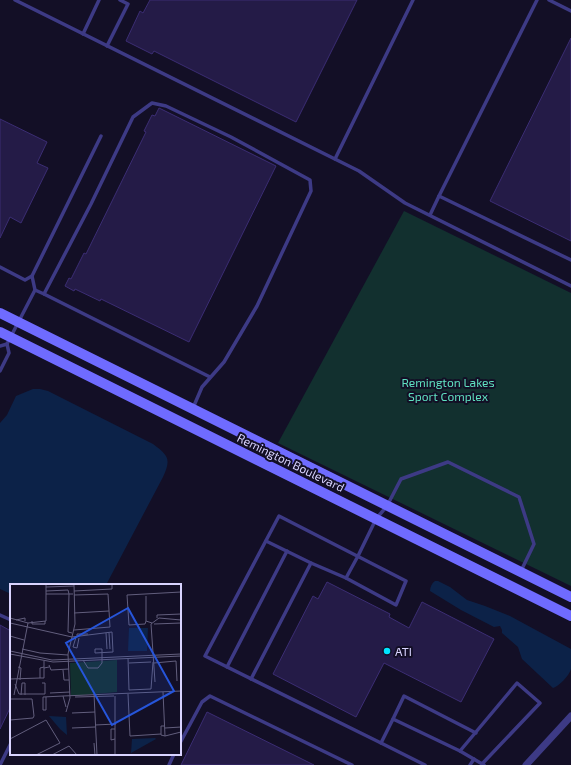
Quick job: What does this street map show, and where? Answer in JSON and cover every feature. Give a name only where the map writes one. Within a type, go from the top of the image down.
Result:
[{"type":"street","name":"Remington Boulevard","points":[[0,313],[571,597]]},
{"type":"street","name":"Remington Boulevard","points":[[0,332],[8,340],[376,519],[571,616]]},
{"type":"street","points":[[526,765],[571,716]]},
{"type":"lane","points":[[15,0],[359,171],[405,203],[571,286]]},
{"type":"lane","points":[[83,34],[99,0]]},
{"type":"lane","points":[[107,46],[128,4],[120,0]]},
{"type":"lane","points":[[335,159],[413,0]]},
{"type":"lane","points":[[430,215],[537,0]]},
{"type":"lane","points":[[549,0],[571,11]]},
{"type":"lane","points":[[44,294],[133,117],[152,103],[166,106],[231,137],[310,180],[311,191],[257,306],[224,362],[202,387],[193,409]]},
{"type":"lane","points":[[0,267],[24,280],[32,276],[101,136]]},
{"type":"lane","points":[[439,196],[571,260]]},
{"type":"lane","points":[[0,346],[8,340],[35,290],[32,276]]},
{"type":"lane","points":[[35,290],[210,377]]},
{"type":"lane","points":[[0,371],[9,353],[8,340]]},
{"type":"lane","points":[[346,578],[376,519],[387,506],[401,479],[448,462],[519,497],[534,544],[520,572]]},
{"type":"lane","points":[[266,541],[346,578],[396,605],[406,581],[279,516],[205,656],[425,765]]},
{"type":"lane","points":[[227,667],[287,551]]},
{"type":"lane","points":[[251,679],[311,563]]},
{"type":"lane","points":[[0,615],[10,620]]},
{"type":"lane","points":[[393,719],[460,751],[483,765],[540,703],[517,683],[460,751]]},
{"type":"lane","points":[[181,741],[202,702],[210,696],[352,765]]},
{"type":"lane","points":[[382,743],[404,696],[476,733]]},
{"type":"lane","points":[[0,765],[10,745]]},
{"type":"lane","points":[[169,765],[174,755]]},
{"type":"lane","points":[[470,765],[474,759]]},
{"type":"green space","name":"Remington Lakes Sport Complex","points":[[404,211],[571,293],[571,586],[278,443]]},
{"type":"water","points":[[33,389],[48,391],[153,444],[167,458],[168,462],[163,477],[107,584],[10,584],[10,594],[0,589],[0,423],[7,415],[16,396]]},
{"type":"water","points":[[435,581],[450,587],[467,600],[510,616],[571,649],[571,669],[566,678],[553,688],[522,659],[518,647],[502,633],[500,626],[494,627],[461,610],[430,591],[431,585]]},
{"type":"building","points":[[150,0],[357,0],[296,122],[154,51],[152,54],[126,41],[140,11],[143,13]]},
{"type":"building","points":[[571,38],[571,241],[490,201]]},
{"type":"building","points":[[159,108],[276,166],[189,342],[101,299],[100,301],[65,286],[69,278],[71,279],[84,253],[86,254],[146,132],[144,131],[152,115],[155,116]]},
{"type":"building","points":[[0,119],[47,142],[37,163],[48,168],[21,223],[10,217],[0,238]]},
{"type":"building","name":"ATI","points":[[327,582],[390,614],[389,617],[409,628],[422,602],[494,639],[461,702],[384,663],[356,717],[273,674],[313,596],[318,599]]},
{"type":"building","points":[[0,625],[10,630],[10,708],[0,729]]},
{"type":"building","points":[[207,712],[314,765],[181,765]]},
{"type":"place","name":"ATI","points":[[387,651]]}]
